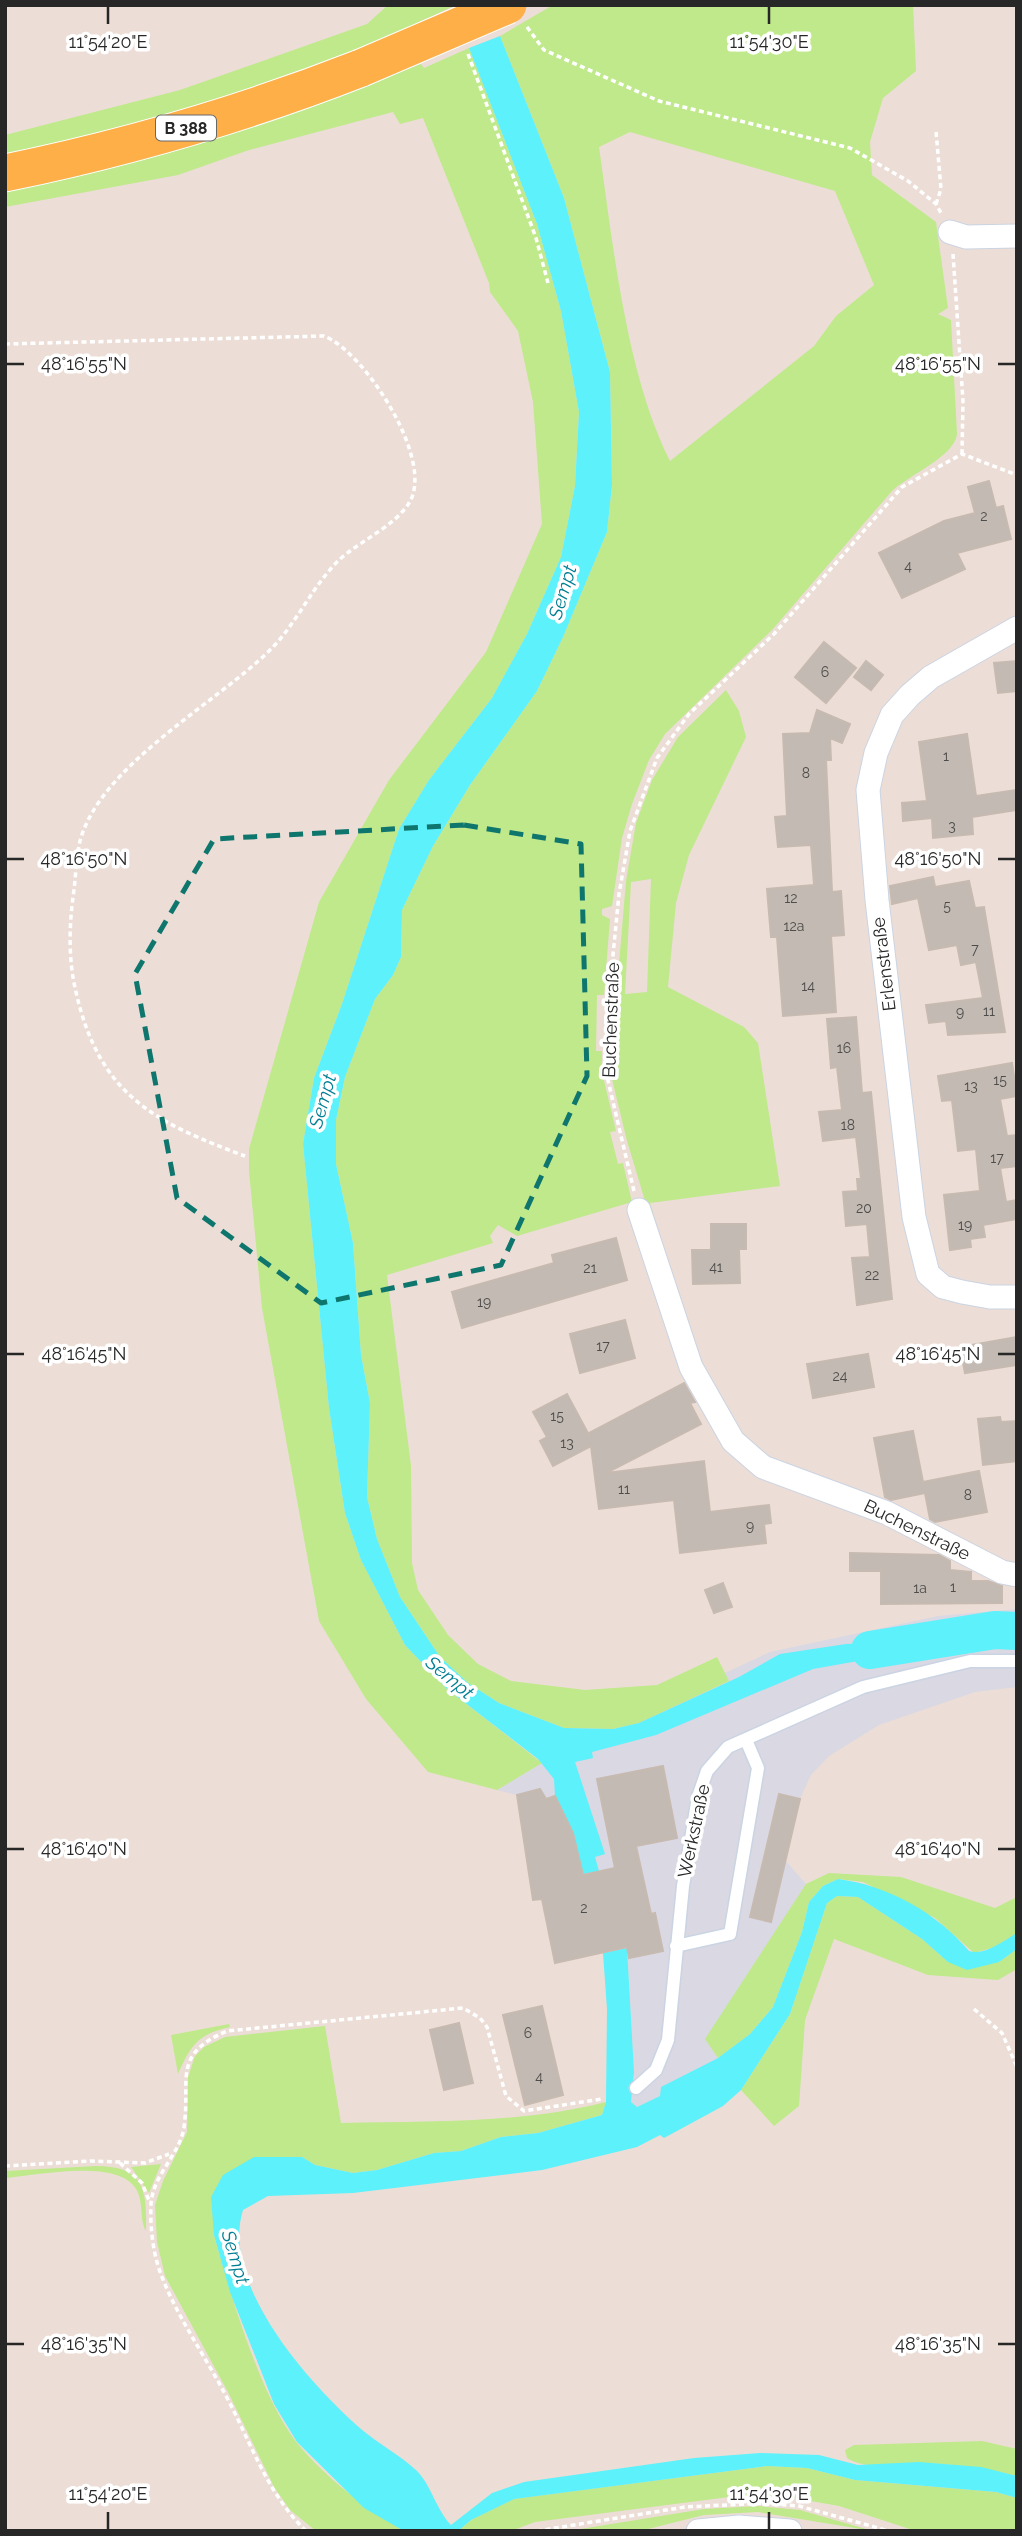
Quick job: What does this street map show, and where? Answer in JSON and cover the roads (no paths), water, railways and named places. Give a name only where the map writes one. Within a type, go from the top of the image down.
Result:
[{"type":"main road","name":"B 388","points":[[5,173],[158,136],[297,93],[516,14]]},
{"type":"street","points":[[950,232],[967,237],[1017,236]]},
{"type":"street","name":"Erlenstraße","points":[[1017,628],[931,677],[910,695],[892,715],[876,753],[868,790],[877,900],[914,1217],[928,1274],[943,1287],[962,1292],[990,1297],[1017,1297]]},
{"type":"street","name":"Buchenstraße","points":[[639,1210],[691,1367],[733,1441],[763,1467],[887,1513],[1002,1572],[1017,1575]]},
{"type":"street","points":[[698,2531],[740,2527],[790,2531]]},
{"type":"lane","name":"Werkstraße","points":[[636,2088],[656,2070],[668,2040],[676,1946],[698,1797],[707,1771],[718,1756],[746,1740],[863,1687],[970,1661],[1017,1661]]},
{"type":"lane","points":[[676,1946],[730,1934],[758,1768],[746,1740]]},
{"type":"water","points":[[500,36],[564,198],[610,372],[612,485],[607,532],[563,637],[537,691],[470,785],[433,846],[402,910],[401,957],[393,975],[375,999],[345,1077],[336,1120],[336,1164],[353,1243],[361,1355],[370,1403],[367,1497],[377,1539],[400,1597],[440,1657],[468,1683],[499,1703],[564,1728],[613,1729],[639,1723],[739,1677],[780,1654],[846,1644],[923,1642],[903,1653],[813,1669],[656,1735],[592,1752],[593,1758],[575,1762],[605,1854],[595,1857],[599,1871],[583,1874],[573,1833],[555,1796],[554,1779],[538,1759],[447,1689],[405,1645],[361,1560],[345,1513],[329,1408],[303,1144],[314,1078],[342,1004],[399,829],[429,780],[492,698],[527,634],[561,557],[575,486],[579,412],[561,311],[537,224],[469,48]]},
{"type":"water","points":[[838,1879],[875,1887],[910,1903],[942,1925],[969,1951],[988,1950],[1017,1933],[1017,1949],[999,1962],[967,1970],[948,1962],[922,1939],[858,1897],[837,1896],[827,1903],[790,2014],[741,2090],[723,2106],[664,2138],[660,2135],[637,2147],[542,2170],[353,2193],[268,2196],[243,2210],[239,2239],[244,2269],[274,2330],[295,2359],[340,2410],[417,2471],[451,2525],[492,2493],[524,2482],[694,2458],[760,2453],[819,2455],[858,2465],[919,2462],[981,2467],[1017,2476],[1017,2498],[996,2492],[855,2480],[807,2468],[767,2466],[514,2499],[471,2520],[458,2531],[404,2531],[364,2508],[297,2442],[274,2404],[230,2292],[214,2235],[211,2197],[223,2175],[254,2157],[302,2157],[315,2165],[353,2173],[377,2170],[434,2153],[461,2151],[501,2137],[538,2133],[602,2115],[606,2102],[607,2009],[603,1953],[627,1948],[634,2072],[631,2102],[637,2107],[660,2096],[661,2087],[718,2058],[750,2034],[773,2007],[802,1932],[809,1902],[823,1886]]},
{"type":"waterway","name":"Sempt","points":[[870,1650],[995,1630],[1017,1631]]}]
